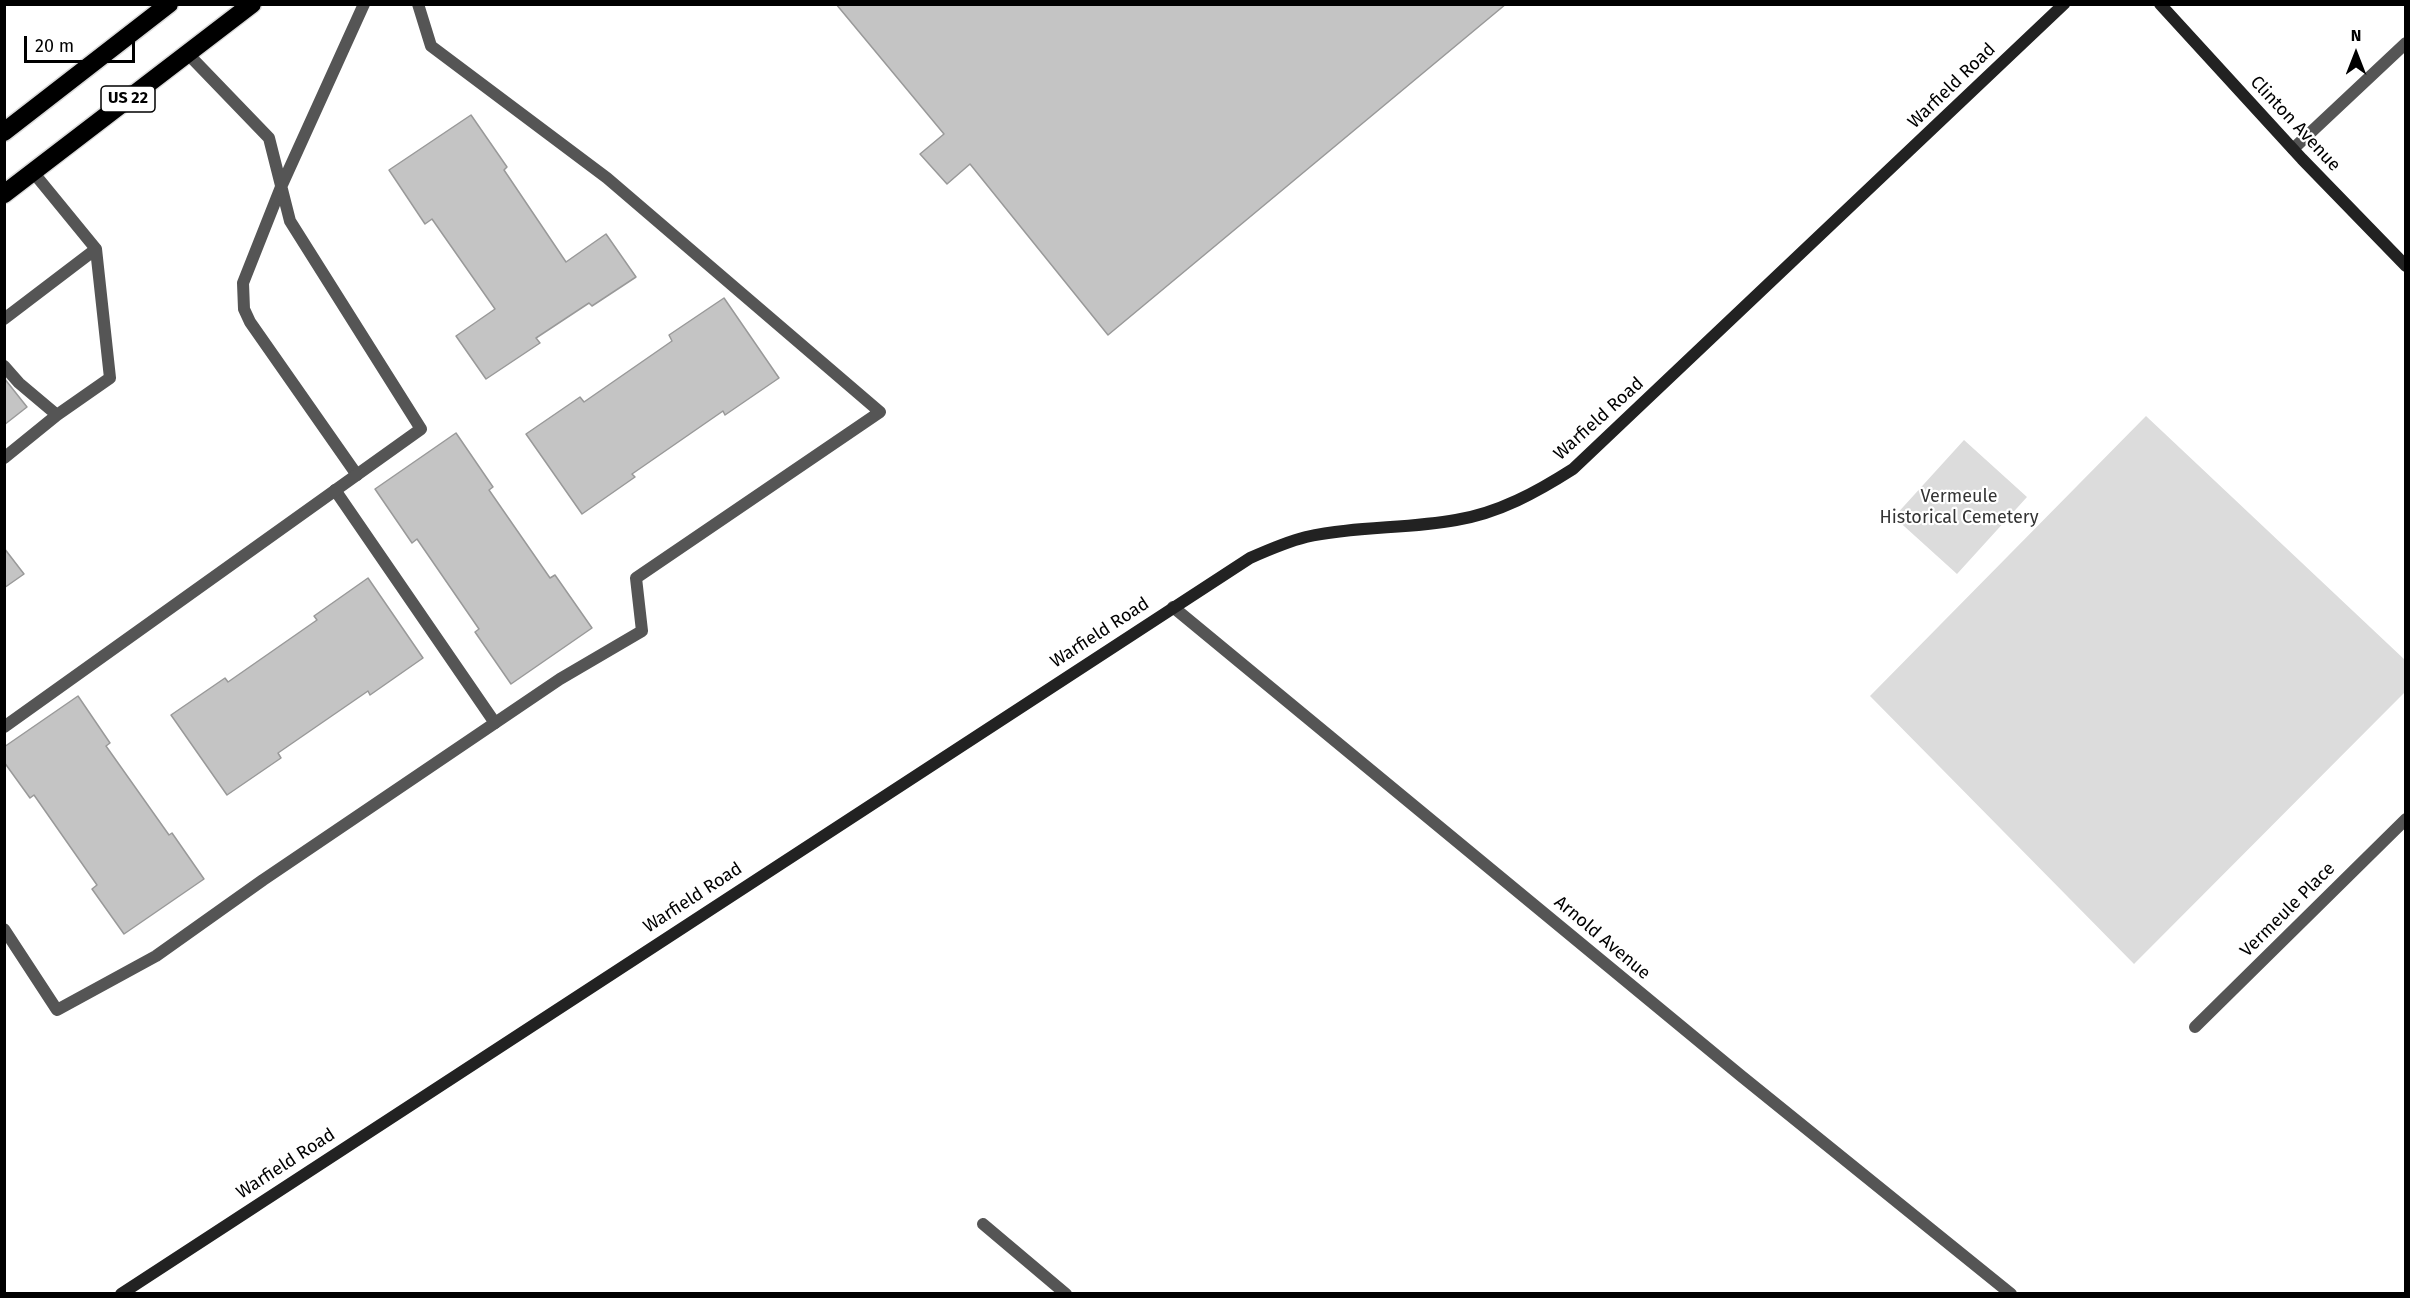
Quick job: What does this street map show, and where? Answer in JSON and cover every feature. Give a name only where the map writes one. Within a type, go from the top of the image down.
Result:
[{"type":"highway","name":"US 22","points":[[4,132],[169,4]]},
{"type":"highway","name":"US 22","points":[[4,194],[252,4]]},
{"type":"street","points":[[357,475],[250,322],[244,309],[243,283],[281,187],[364,4]]},
{"type":"street","points":[[4,929],[57,1010],[156,956],[272,873],[560,679],[642,631],[636,578],[880,412],[607,178],[431,46],[418,4]]},
{"type":"street","name":"Warfield Road","points":[[121,1293],[1250,558],[1279,545],[1332,533],[1414,526],[1487,513],[1544,487],[1573,469],[2064,4]]},
{"type":"street","name":"Clinton Avenue","points":[[2160,4],[2293,149],[2406,266]]},
{"type":"street","points":[[2293,149],[2406,43]]},
{"type":"street","points":[[4,727],[421,429],[290,221],[269,138],[188,54]]},
{"type":"street","points":[[4,458],[57,415],[110,378],[96,249],[33,172]]},
{"type":"street","points":[[4,319],[96,249]]},
{"type":"street","points":[[4,366],[57,415]]},
{"type":"street","points":[[335,490],[495,723]]},
{"type":"street","name":"Arnold Avenue","points":[[1173,607],[1740,1075],[2011,1293]]},
{"type":"street","name":"Vermeule Place","points":[[2195,1027],[2406,819]]},
{"type":"street","points":[[983,1224],[1066,1293]]},
{"type":"green space","points":[[2146,416],[2405,660],[2406,691],[2134,964],[1870,696]]},
{"type":"green space","name":"Vermeule Historical Cemetery","points":[[1964,440],[2027,497],[1957,574],[1894,517]]},
{"type":"building","points":[[836,4],[1506,4],[1108,335],[970,164],[947,184],[920,154],[944,134]]},
{"type":"building","points":[[471,115],[507,167],[504,170],[566,262],[606,234],[636,277],[592,306],[589,303],[536,338],[540,343],[486,379],[456,336],[495,309],[432,219],[425,224],[389,170]]},
{"type":"building","points":[[724,298],[779,378],[725,415],[723,411],[632,474],[635,477],[582,514],[526,434],[580,397],[584,402],[672,341],[669,335]]},
{"type":"building","points":[[4,378],[27,407],[4,425]]},
{"type":"building","points":[[456,433],[493,487],[489,490],[550,578],[555,575],[592,628],[511,684],[475,632],[479,629],[417,539],[412,543],[375,489]]},
{"type":"building","points":[[4,548],[24,574],[4,588]]},
{"type":"building","points":[[368,578],[423,658],[370,695],[368,691],[278,753],[281,758],[227,795],[171,715],[225,678],[228,682],[317,620],[314,616]]},
{"type":"building","points":[[78,696],[110,743],[106,746],[169,835],[172,833],[204,879],[124,934],[92,889],[97,885],[34,795],[30,798],[4,762],[4,747]]}]
